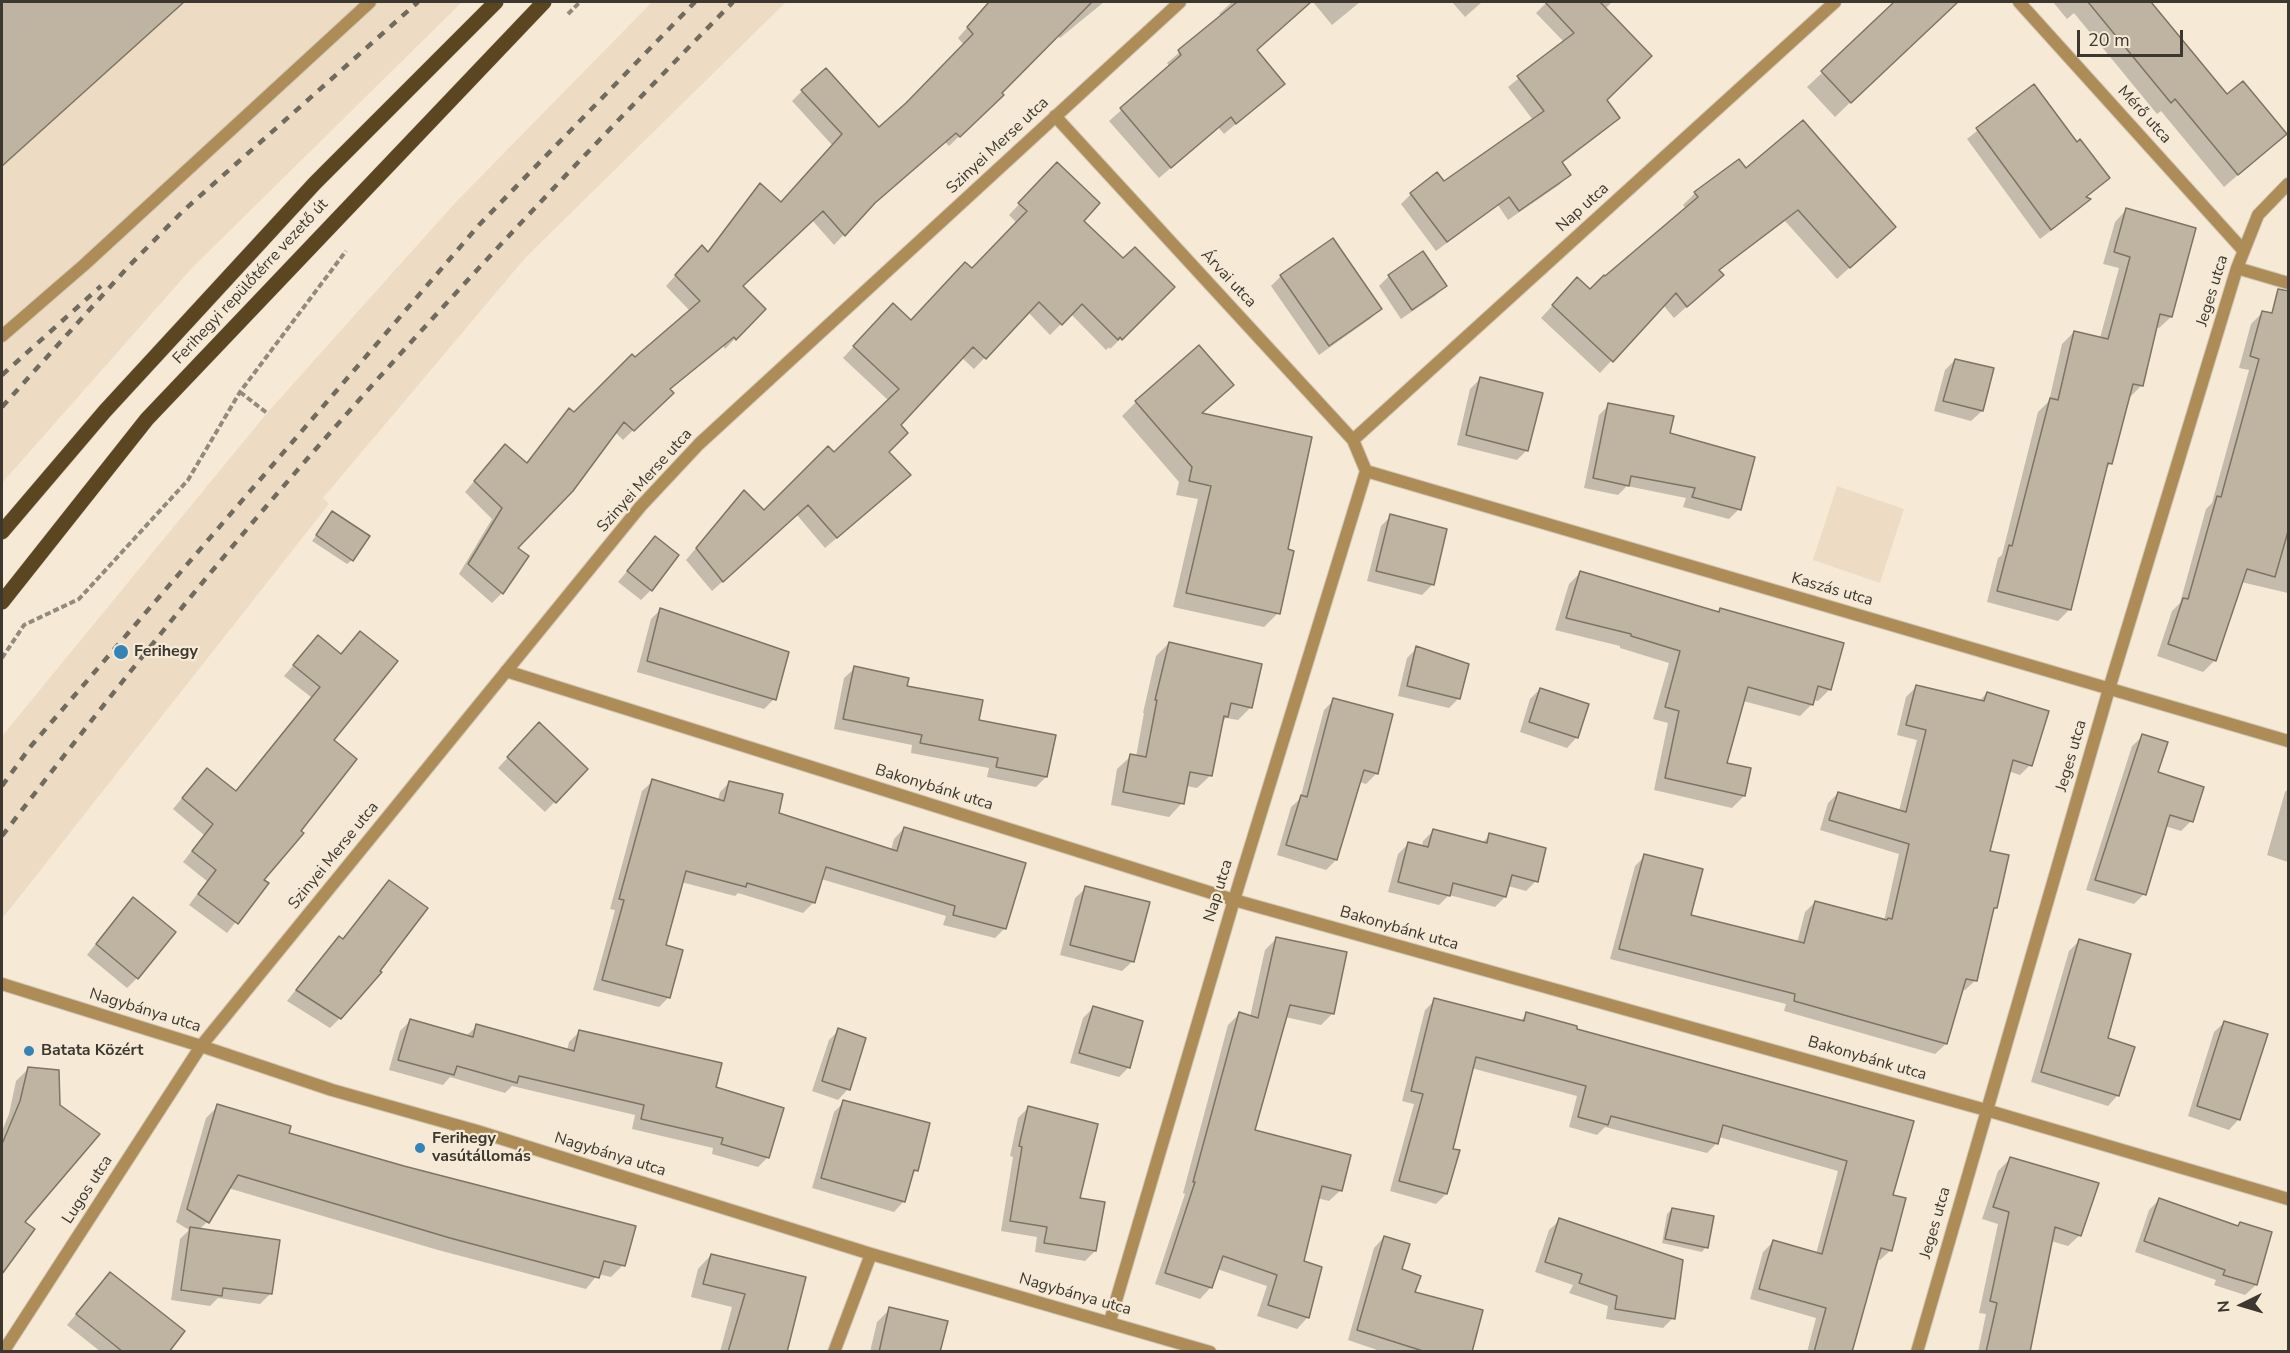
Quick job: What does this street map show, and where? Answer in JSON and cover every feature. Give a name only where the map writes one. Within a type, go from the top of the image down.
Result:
[{"type":"main road","name":"Ferihegyi repülőtérre vezető út","points":[[2,532],[105,411],[307,192],[495,2]]},
{"type":"main road","name":"Ferihegyi repülőtérre vezető út","points":[[2,602],[147,418],[544,2]]},
{"type":"street","points":[[2,336],[84,265],[370,2]]},
{"type":"street","name":"Szinyei Merse utca","points":[[201,1046],[640,507],[699,444],[1180,2]]},
{"type":"street","name":"Nap utca","points":[[1353,440],[1835,2]]},
{"type":"street","name":"Mérő utca","points":[[2019,2],[2244,250]]},
{"type":"street","name":"Árvai utca","points":[[1055,116],[1353,440],[1366,471]]},
{"type":"street","name":"Jeges utca","points":[[1917,1352],[2109,688],[2237,268],[2258,215],[2289,184]]},
{"type":"street","points":[[2237,268],[2289,283]]},
{"type":"street","name":"Nap utca","points":[[1110,1322],[1233,900],[1366,471]]},
{"type":"street","name":"Kaszás utca","points":[[1366,471],[2289,741]]},
{"type":"street","name":"Bakonybánk utca","points":[[506,671],[1233,900],[1986,1110],[2289,1199]]},
{"type":"street","name":"Nagybánya utca","points":[[2,984],[201,1046],[332,1090],[477,1131],[871,1254],[1210,1352]]},
{"type":"street","name":"Lugos utca","points":[[3,1352],[201,1046]]},
{"type":"street","points":[[834,1352],[871,1254]]},
{"type":"path","points":[[563,18],[580,2]]},
{"type":"path","points":[[2,658],[24,625],[79,599],[188,480],[240,392],[352,243]]},
{"type":"path","points":[[240,392],[267,413]]},
{"type":"shaded area","points":[[2,2],[462,2],[192,268],[2,483]]},
{"type":"shaded area","points":[[652,2],[786,2],[526,257],[323,498],[329,504],[2,919],[2,736],[267,413],[455,203]]},
{"type":"shaded area","points":[[1837,486],[1904,509],[1880,583],[1813,560]]},
{"type":"building","points":[[2,2],[184,2],[2,166]]},
{"type":"building","points":[[989,2],[1092,2],[1002,93],[1004,95],[960,137],[956,133],[875,203],[845,236],[823,211],[743,286],[766,309],[736,340],[734,337],[670,389],[674,393],[634,431],[624,422],[573,491],[518,548],[529,556],[503,594],[468,564],[502,508],[474,481],[505,444],[527,463],[569,408],[574,412],[632,354],[635,357],[700,301],[675,275],[702,245],[708,252],[760,183],[781,202],[842,134],[801,90],[826,68],[879,127],[906,103],[973,34],[967,27]]},
{"type":"building","points":[[1237,2],[1311,2],[1257,50],[1285,84],[1236,124],[1231,117],[1171,168],[1120,108],[1181,55],[1178,50]]},
{"type":"building","points":[[1545,2],[1600,2],[1652,56],[1607,100],[1620,118],[1562,162],[1571,175],[1519,211],[1509,197],[1447,242],[1410,193],[1437,172],[1444,181],[1544,111],[1517,76],[1574,33]]},
{"type":"building","points":[[1894,2],[1958,2],[1851,103],[1821,71]]},
{"type":"building","points":[[2088,2],[2151,2],[2227,94],[2243,81],[2287,134],[2238,175],[2175,99],[2171,103]]},
{"type":"building","points":[[2034,84],[2077,142],[2080,139],[2110,178],[2086,197],[2091,199],[2051,230],[1976,128]]},
{"type":"building","points":[[1803,120],[1896,227],[1850,268],[1798,210],[1719,270],[1724,275],[1687,307],[1676,293],[1613,362],[1552,305],[1577,277],[1590,289],[1698,197],[1694,192],[1739,159],[1746,168]]},
{"type":"building","points":[[1057,162],[1100,203],[1084,221],[1123,258],[1135,247],[1175,287],[1122,340],[1120,337],[1118,340],[1082,304],[1062,325],[1039,302],[986,359],[973,347],[901,425],[908,433],[889,452],[911,475],[837,538],[808,505],[723,582],[696,548],[744,490],[764,510],[828,446],[834,452],[899,389],[853,346],[893,303],[911,320],[965,262],[972,268],[1027,211],[1018,203]]},
{"type":"building","points":[[2126,208],[2196,228],[2172,317],[2160,314],[2143,386],[2133,384],[2112,464],[2108,463],[2071,610],[1997,591],[2009,545],[2012,546],[2050,398],[2058,400],[2074,331],[2108,339],[2130,257],[2114,252]]},
{"type":"building","points":[[1333,238],[1382,309],[1329,346],[1280,275]]},
{"type":"building","points":[[1423,251],[1447,286],[1412,310],[1388,275]]},
{"type":"building","points":[[2278,289],[2289,291],[2289,528],[2275,577],[2247,569],[2216,661],[2168,644],[2183,598],[2188,599],[2217,496],[2221,497],[2259,359],[2250,356],[2262,311],[2272,313]]},
{"type":"building","points":[[1199,345],[1234,385],[1202,413],[1312,437],[1288,549],[1294,551],[1280,614],[1186,593],[1211,486],[1189,481],[1192,467],[1135,401]]},
{"type":"building","points":[[1955,359],[1994,368],[1983,411],[1943,401]]},
{"type":"building","points":[[1480,377],[1543,393],[1528,451],[1466,435]]},
{"type":"building","points":[[1608,403],[1674,416],[1670,433],[1755,457],[1741,510],[1692,497],[1695,488],[1631,476],[1629,486],[1593,478]]},
{"type":"building","points":[[332,511],[370,536],[353,561],[316,535]]},
{"type":"building","points":[[1390,514],[1447,529],[1434,585],[1376,571]]},
{"type":"building","points":[[655,536],[679,555],[652,591],[627,571]]},
{"type":"building","points":[[1580,571],[1719,612],[1720,608],[1844,643],[1831,690],[1818,686],[1813,705],[1748,687],[1727,763],[1751,768],[1745,796],[1665,778],[1679,711],[1665,707],[1680,651],[1631,636],[1631,634],[1566,618]]},
{"type":"building","points":[[660,608],[789,652],[776,700],[647,661]]},
{"type":"building","points":[[360,631],[398,661],[334,740],[357,759],[301,831],[304,833],[264,880],[269,883],[238,924],[198,894],[216,870],[192,851],[213,824],[182,798],[207,768],[236,791],[320,687],[293,665],[318,635],[341,654]]},
{"type":"building","points":[[1169,642],[1262,664],[1252,708],[1231,703],[1228,717],[1224,716],[1212,776],[1190,772],[1184,804],[1123,792],[1130,754],[1146,757],[1157,700],[1155,700]]},
{"type":"building","points":[[1416,646],[1469,664],[1460,699],[1407,686]]},
{"type":"building","points":[[854,666],[909,678],[907,686],[983,700],[979,720],[1056,735],[1047,777],[996,767],[998,758],[920,743],[922,735],[843,719]]},
{"type":"building","points":[[1916,685],[1984,701],[1987,692],[2049,711],[2032,766],[2013,760],[1990,851],[2009,855],[1997,908],[1994,908],[1977,981],[1966,979],[1947,1044],[1794,1001],[1795,994],[1619,949],[1644,854],[1703,869],[1691,915],[1804,943],[1815,901],[1887,920],[1892,919],[1909,844],[1829,820],[1838,792],[1906,812],[1926,730],[1906,725]]},
{"type":"building","points":[[1540,688],[1589,704],[1578,738],[1529,722]]},
{"type":"building","points":[[1333,698],[1393,714],[1378,774],[1364,770],[1337,860],[1286,845],[1301,795],[1307,797]]},
{"type":"building","points":[[539,722],[588,769],[556,803],[507,757]]},
{"type":"building","points":[[2142,734],[2168,742],[2158,772],[2204,787],[2193,822],[2170,815],[2146,895],[2095,880]]},
{"type":"building","points":[[652,779],[724,801],[729,781],[783,794],[779,813],[897,851],[904,827],[1026,863],[1006,929],[953,915],[955,906],[826,867],[815,903],[747,883],[746,887],[686,871],[666,945],[683,950],[670,998],[602,980],[624,900],[619,899]]},
{"type":"building","points":[[1433,829],[1487,843],[1489,833],[1546,848],[1538,882],[1512,875],[1506,897],[1453,883],[1450,896],[1398,882],[1408,842],[1428,847]]},
{"type":"building","points":[[389,880],[428,908],[380,971],[382,972],[341,1019],[296,990],[339,936],[343,939]]},
{"type":"building","points":[[1085,886],[1150,902],[1134,962],[1070,945]]},
{"type":"building","points":[[133,897],[176,932],[138,979],[96,944]]},
{"type":"building","points":[[1276,937],[1347,952],[1334,1014],[1290,1005],[1255,1130],[1351,1155],[1342,1191],[1322,1186],[1304,1261],[1322,1267],[1309,1318],[1268,1305],[1277,1275],[1223,1256],[1212,1288],[1165,1273],[1195,1182],[1193,1182],[1239,1012],[1258,1018]]},
{"type":"building","points":[[2079,939],[2131,954],[2108,1038],[2135,1047],[2119,1096],[2041,1072]]},
{"type":"building","points":[[1434,998],[1524,1021],[1526,1012],[1577,1026],[1577,1029],[1914,1121],[1893,1195],[1906,1198],[1892,1251],[1881,1248],[1852,1352],[1814,1352],[1826,1308],[1759,1289],[1773,1240],[1822,1254],[1847,1161],[1723,1125],[1718,1144],[1611,1116],[1608,1125],[1578,1117],[1586,1086],[1476,1057],[1453,1149],[1460,1150],[1447,1194],[1399,1181],[1423,1094],[1411,1091]]},
{"type":"building","points":[[1093,1006],[1143,1021],[1130,1068],[1079,1053]]},
{"type":"building","points":[[410,1019],[473,1037],[476,1024],[574,1051],[579,1030],[722,1063],[716,1087],[784,1108],[769,1158],[721,1144],[723,1138],[641,1119],[644,1105],[519,1076],[517,1083],[457,1066],[454,1075],[398,1060]]},
{"type":"building","points":[[2224,1021],[2268,1034],[2240,1120],[2197,1106]]},
{"type":"building","points":[[838,1028],[866,1038],[850,1090],[822,1081]]},
{"type":"building","points":[[28,1067],[59,1070],[60,1105],[100,1134],[25,1222],[35,1229],[2,1274],[2,1144],[20,1101]]},
{"type":"building","points":[[843,1100],[930,1123],[918,1171],[914,1170],[905,1202],[821,1178]]},
{"type":"building","points":[[217,1104],[291,1126],[289,1133],[404,1166],[636,1226],[625,1266],[604,1261],[599,1278],[450,1238],[238,1175],[209,1223],[187,1209]]},
{"type":"building","points":[[1028,1106],[1098,1124],[1080,1198],[1105,1202],[1096,1251],[1044,1243],[1047,1227],[1010,1221],[1022,1147],[1019,1146]]},
{"type":"building","points":[[2010,1157],[2099,1183],[2081,1236],[2055,1227],[2030,1352],[1986,1352],[1997,1303],[1990,1301],[2009,1212],[1993,1207]]},
{"type":"building","points":[[2159,1198],[2238,1226],[2240,1222],[2272,1232],[2257,1285],[2223,1275],[2225,1270],[2144,1241]]},
{"type":"building","points":[[1672,1208],[1714,1216],[1708,1248],[1665,1239]]},
{"type":"building","points":[[1559,1218],[1683,1260],[1675,1319],[1615,1309],[1617,1296],[1579,1283],[1582,1274],[1545,1262]]},
{"type":"building","points":[[190,1227],[280,1240],[272,1294],[223,1288],[222,1296],[181,1290]]},
{"type":"building","points":[[1384,1236],[1410,1244],[1402,1269],[1421,1276],[1415,1292],[1483,1310],[1472,1352],[1426,1352],[1357,1330]]},
{"type":"building","points":[[711,1254],[806,1277],[787,1352],[728,1352],[745,1294],[703,1284]]},
{"type":"building","points":[[110,1272],[185,1331],[169,1352],[123,1352],[76,1314]]},
{"type":"building","points":[[889,1307],[948,1321],[940,1352],[879,1352]]},
{"type":"railway","points":[[2,407],[127,268],[183,211],[418,2]]},
{"type":"railway","points":[[2,786],[31,746],[479,225],[695,2]]},
{"type":"railway","points":[[2,836],[162,632],[329,434],[528,215],[733,2]]},
{"type":"railway","points":[[2,375],[101,286]]},
{"type":"place","name":"Ferihegy","points":[[121,652]]},
{"type":"place","name":"Batata Közért","points":[[29,1051]]},
{"type":"place","name":"Ferihegy vasútállomás","points":[[420,1148]]}]
